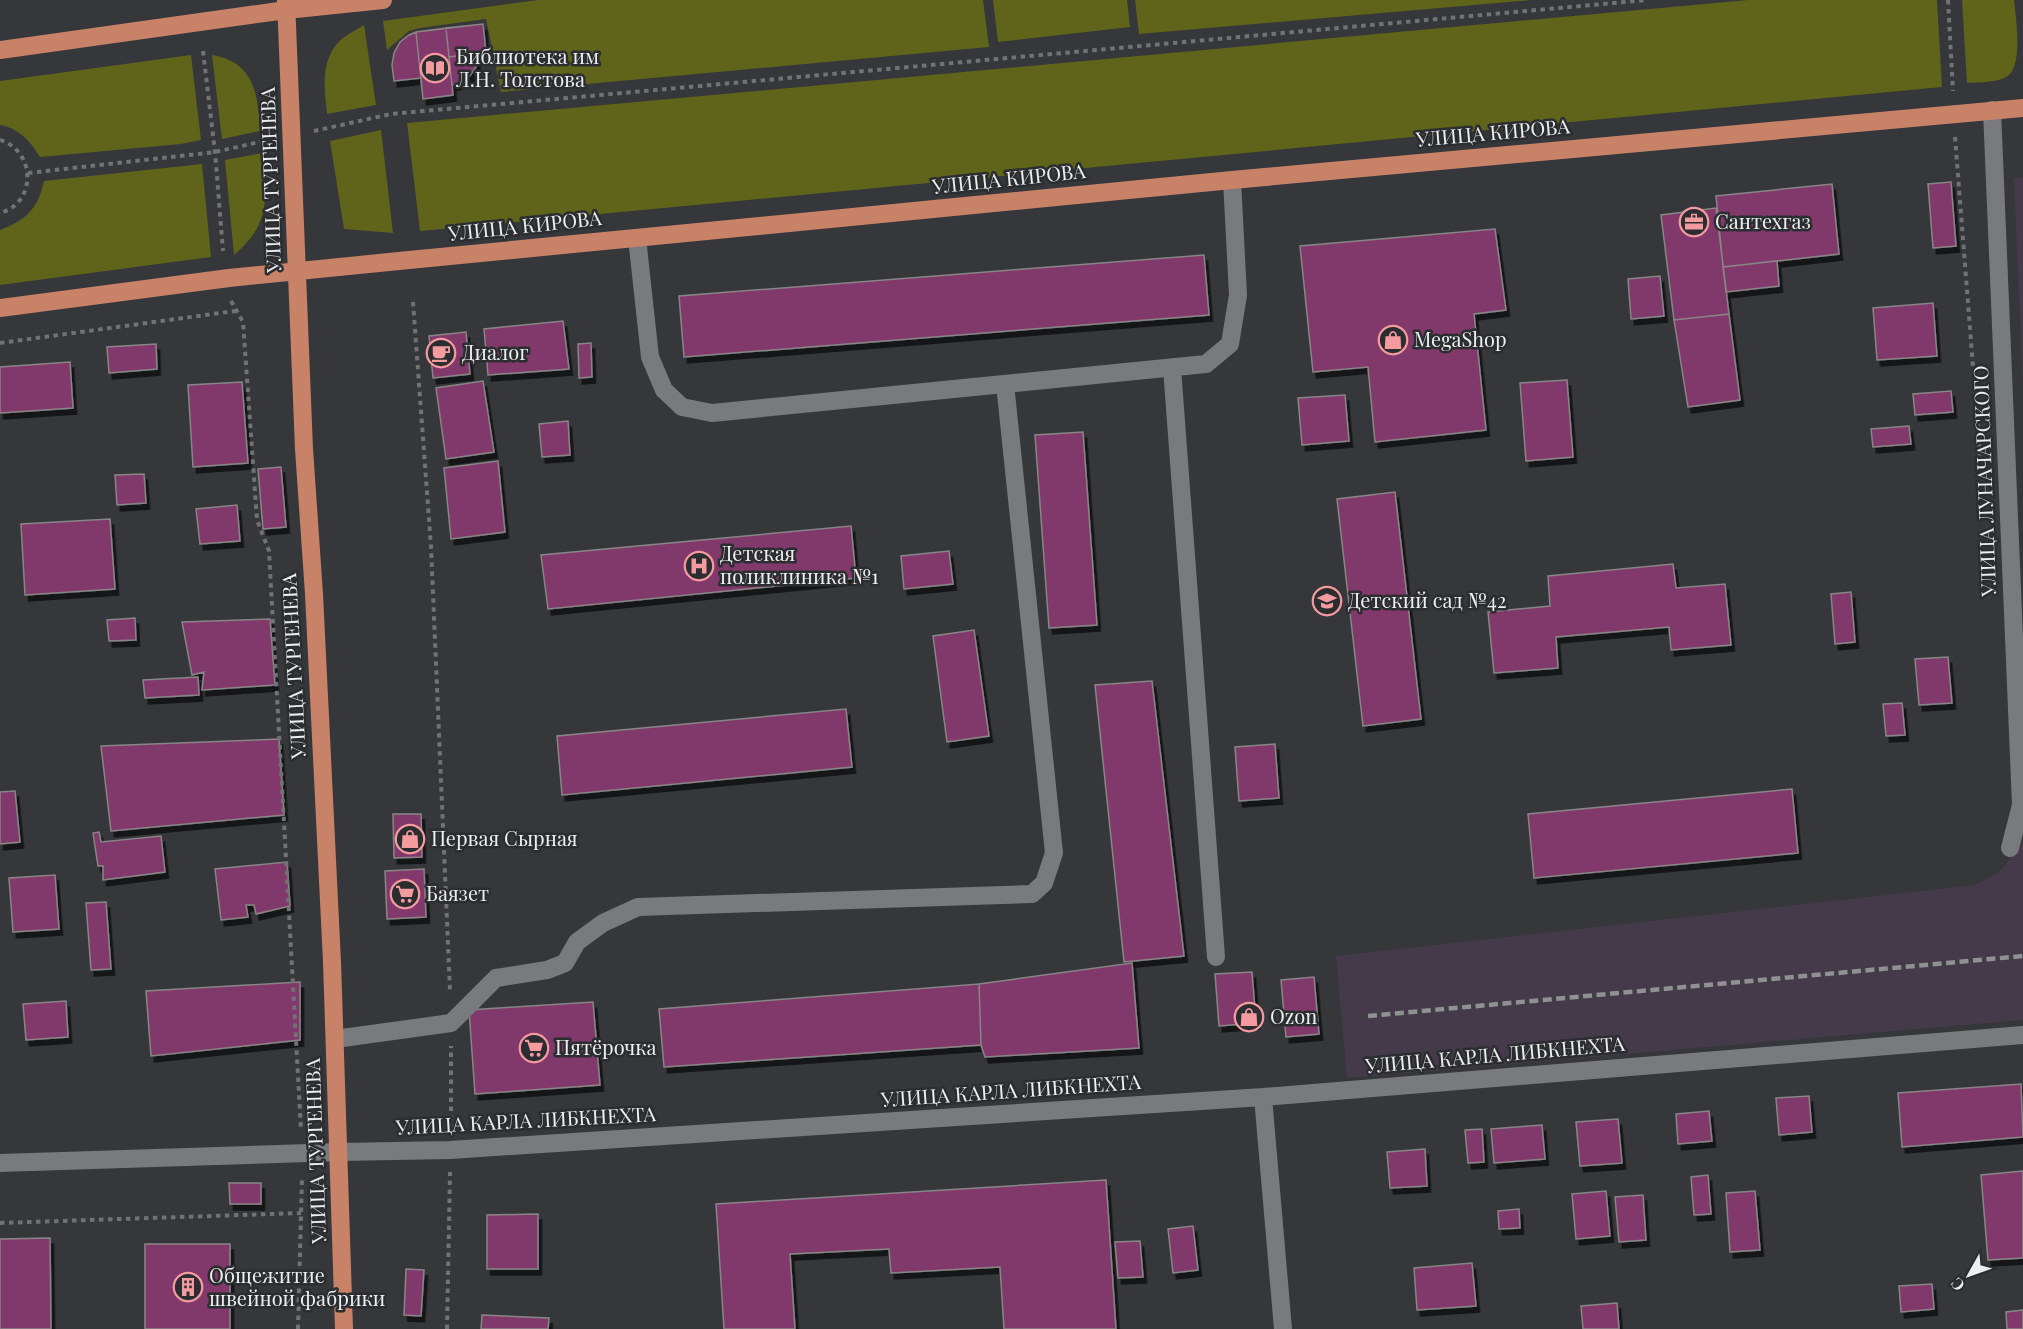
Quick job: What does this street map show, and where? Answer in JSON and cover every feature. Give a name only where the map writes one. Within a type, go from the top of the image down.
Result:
[{"type":"main road","points":[[0,50],[286,5],[383,0]]},
{"type":"main road","name":"УЛИЦА ТУРГЕНЕВА","points":[[286,5],[304,449],[314,605],[340,1152],[344,1329]]},
{"type":"main road","name":"УЛИЦА КИРОВА","points":[[0,308],[297,271],[1232,180],[2023,108]]},
{"type":"street","name":"УЛИЦА ЛУНАЧАРСКОГО","points":[[1992,110],[2021,806],[2010,848]]},
{"type":"street","points":[[637,238],[650,357],[664,390],[682,407],[712,413],[1206,364],[1230,345],[1238,295],[1232,180]]},
{"type":"street","points":[[1172,368],[1216,957]]},
{"type":"street","points":[[335,1039],[451,1023],[496,978],[547,970],[565,963],[577,942],[603,922],[638,907],[1032,894],[1044,883],[1054,853],[1005,384]]},
{"type":"street","name":"УЛИЦА КАРЛА ЛИБКНЕХТА","points":[[0,1163],[450,1150],[1263,1097],[2023,1035]]},
{"type":"street","points":[[1263,1097],[1284,1329]]},
{"type":"path","points":[[28,173],[214,152],[391,114],[1647,0]]},
{"type":"path","points":[[1948,0],[1953,92]]},
{"type":"path","points":[[203,51],[223,251]]},
{"type":"path","points":[[0,140],[14,147],[22,156],[28,173],[25,194],[17,204],[0,213]]},
{"type":"path","points":[[231,301],[243,322],[257,520],[269,551],[303,1153],[298,1329]]},
{"type":"path","points":[[413,302],[430,547],[451,1023],[447,1329]]},
{"type":"path","points":[[0,343],[235,311]]},
{"type":"path","points":[[0,1223],[301,1213]]},
{"type":"shaded area","points":[[2023,177],[2023,389],[2014,178]]},
{"type":"shaded area","points":[[2023,838],[2023,1020],[1347,1078],[1336,956],[1975,885],[2000,871],[2022,843]]},
{"type":"green space","points":[[538,0],[983,0],[989,47],[501,92],[486,19],[409,31],[387,50],[383,21]]},
{"type":"green space","points":[[993,0],[1127,0],[1130,27],[998,42]]},
{"type":"green space","points":[[1135,0],[1532,0],[1139,34]]},
{"type":"green space","points":[[1748,0],[1937,0],[1942,87],[420,231],[407,123]]},
{"type":"green space","points":[[1962,0],[2014,0],[2017,52],[2013,70],[2008,76],[1994,81],[1967,83]]},
{"type":"green space","points":[[364,25],[376,105],[327,114],[325,73],[330,54],[343,38]]},
{"type":"green space","points":[[191,55],[201,140],[181,144],[40,157],[24,137],[13,129],[0,125],[0,81]]},
{"type":"green space","points":[[212,55],[226,59],[246,73],[258,105],[260,131],[222,139]]},
{"type":"green space","points":[[381,130],[393,233],[344,229],[330,141]]},
{"type":"green space","points":[[262,153],[265,197],[261,220],[255,232],[234,255],[225,160]]},
{"type":"green space","points":[[202,164],[211,257],[0,285],[0,230],[17,222],[30,212],[38,199],[44,181]]},
{"type":"building","points":[[483,24],[486,52],[478,53],[476,67],[469,77],[452,85],[453,95],[423,99],[421,78],[394,81],[392,65],[394,53],[400,42],[409,35],[416,32]]},
{"type":"building","points":[[483,24],[486,52],[449,57],[446,28]]},
{"type":"building","name":"Библиотека им Л.Н. Толстова","points":[[446,28],[453,95],[423,99],[416,32]]},
{"type":"building","points":[[1951,182],[1956,246],[1933,248],[1928,184]]},
{"type":"building","points":[[1832,184],[1839,254],[1723,267],[1716,196]]},
{"type":"building","points":[[1716,208],[1729,314],[1674,320],[1661,215]]},
{"type":"building","name":"MegaShop","points":[[1495,229],[1506,310],[1474,314],[1486,430],[1375,442],[1368,367],[1313,372],[1300,246]]},
{"type":"building","points":[[1204,255],[1209,315],[684,357],[679,296]]},
{"type":"building","points":[[1777,261],[1779,286],[1726,292],[1723,267]]},
{"type":"building","points":[[1660,276],[1664,316],[1631,319],[1628,279]]},
{"type":"building","points":[[1933,303],[1937,356],[1877,360],[1873,308]]},
{"type":"building","points":[[1729,314],[1740,400],[1688,407],[1674,320]]},
{"type":"building","points":[[563,321],[569,369],[488,375],[484,329]]},
{"type":"building","points":[[466,332],[470,374],[433,378],[429,336]]},
{"type":"building","points":[[591,343],[592,377],[579,378],[578,344]]},
{"type":"building","points":[[156,344],[157,369],[109,373],[107,347]]},
{"type":"building","points":[[70,362],[73,408],[0,413],[0,367]]},
{"type":"building","points":[[1567,380],[1573,457],[1526,461],[1520,383]]},
{"type":"building","points":[[483,381],[494,452],[446,459],[436,388]]},
{"type":"building","points":[[242,382],[248,463],[193,467],[188,385]]},
{"type":"building","points":[[1951,391],[1953,412],[1915,415],[1913,394]]},
{"type":"building","points":[[1345,395],[1349,441],[1302,445],[1298,398]]},
{"type":"building","points":[[568,421],[570,455],[542,457],[539,424]]},
{"type":"building","points":[[1909,426],[1911,444],[1873,447],[1871,429]]},
{"type":"building","points":[[1083,432],[1097,625],[1049,628],[1035,435]]},
{"type":"building","points":[[498,461],[505,532],[451,539],[444,468]]},
{"type":"building","points":[[281,467],[286,527],[263,529],[258,469]]},
{"type":"building","points":[[144,474],[146,503],[117,505],[115,475]]},
{"type":"building","points":[[1395,492],[1421,719],[1363,726],[1337,499]]},
{"type":"building","points":[[237,505],[240,541],[200,544],[196,509]]},
{"type":"building","points":[[110,519],[115,589],[25,595],[21,524]]},
{"type":"building","name":"Детская поликлиника №1","points":[[851,526],[856,578],[548,609],[541,555]]},
{"type":"building","points":[[949,551],[953,584],[904,589],[901,556]]},
{"type":"building","points":[[1673,564],[1676,588],[1725,584],[1731,645],[1671,650],[1669,627],[1556,637],[1558,668],[1494,673],[1488,612],[1550,606],[1548,576]]},
{"type":"building","points":[[1851,592],[1855,642],[1835,644],[1831,594]]},
{"type":"building","points":[[135,618],[136,640],[109,641],[107,620]]},
{"type":"building","points":[[270,619],[275,685],[202,690],[204,672],[192,675],[182,622]]},
{"type":"building","points":[[974,630],[989,736],[947,742],[933,636]]},
{"type":"building","points":[[1948,657],[1952,703],[1919,705],[1915,659]]},
{"type":"building","points":[[198,677],[199,695],[145,698],[143,680]]},
{"type":"building","points":[[1152,681],[1184,956],[1124,962],[1095,685]]},
{"type":"building","points":[[1902,703],[1905,735],[1886,736],[1883,704]]},
{"type":"building","points":[[846,709],[852,767],[562,795],[557,736]]},
{"type":"building","points":[[279,739],[284,815],[111,831],[101,746]]},
{"type":"building","points":[[1275,744],[1279,798],[1239,801],[1235,747]]},
{"type":"building","points":[[1792,789],[1798,853],[1534,878],[1528,814]]},
{"type":"building","points":[[15,791],[20,842],[0,844],[0,792]]},
{"type":"building","points":[[393,814],[421,814],[422,857],[394,858]]},
{"type":"building","points":[[99,832],[101,842],[161,836],[165,872],[103,880],[103,866],[98,866],[93,833]]},
{"type":"building","points":[[287,862],[290,906],[256,914],[254,905],[246,905],[248,917],[221,920],[215,869]]},
{"type":"building","name":"Баязет","points":[[424,869],[426,917],[387,919],[385,871]]},
{"type":"building","points":[[55,875],[59,929],[13,932],[9,878]]},
{"type":"building","points":[[106,902],[111,969],[91,970],[86,903]]},
{"type":"building","points":[[1132,963],[1139,1048],[985,1057],[981,1045],[979,984]]},
{"type":"building","points":[[1252,972],[1256,1023],[1219,1026],[1215,974]]},
{"type":"building","points":[[1314,977],[1319,1034],[1286,1037],[1281,980]]},
{"type":"building","points":[[300,982],[300,1040],[151,1056],[146,991]]},
{"type":"building","points":[[979,984],[981,1045],[664,1067],[659,1009]]},
{"type":"building","points":[[66,1001],[68,1037],[26,1040],[23,1004]]},
{"type":"building","name":"Пятёрочка","points":[[593,1002],[600,1085],[475,1094],[469,1010]]},
{"type":"building","points":[[2021,1084],[2023,1137],[1902,1147],[1898,1093]]},
{"type":"building","points":[[1809,1096],[1812,1132],[1779,1135],[1776,1098]]},
{"type":"building","points":[[1709,1111],[1712,1141],[1678,1144],[1676,1114]]},
{"type":"building","points":[[1618,1119],[1622,1163],[1580,1166],[1576,1122]]},
{"type":"building","points":[[1542,1125],[1545,1159],[1494,1163],[1491,1129]]},
{"type":"building","points":[[1482,1129],[1484,1162],[1468,1163],[1465,1130]]},
{"type":"building","points":[[1425,1149],[1427,1186],[1390,1188],[1387,1152]]},
{"type":"building","points":[[2023,1171],[2023,1258],[1988,1260],[1981,1175]]},
{"type":"building","points":[[1708,1175],[1711,1214],[1694,1215],[1691,1177]]},
{"type":"building","points":[[1106,1180],[1116,1329],[1004,1329],[1000,1267],[891,1273],[889,1249],[790,1254],[795,1329],[724,1329],[716,1204]]},
{"type":"building","points":[[229,1183],[261,1183],[261,1204],[230,1204]]},
{"type":"building","points":[[1606,1191],[1610,1236],[1576,1239],[1572,1194]]},
{"type":"building","points":[[1755,1191],[1760,1250],[1730,1252],[1726,1193]]},
{"type":"building","points":[[1643,1195],[1646,1240],[1619,1242],[1615,1197]]},
{"type":"building","points":[[1519,1209],[1520,1228],[1499,1229],[1498,1211]]},
{"type":"building","points":[[538,1214],[538,1269],[487,1269],[487,1215]]},
{"type":"building","points":[[1193,1226],[1198,1270],[1173,1273],[1168,1229]]},
{"type":"building","points":[[50,1238],[51,1329],[0,1329],[0,1239]]},
{"type":"building","points":[[1140,1241],[1143,1277],[1118,1278],[1115,1242]]},
{"type":"building","name":"Общежитие швейной фабрики","points":[[145,1244],[230,1244],[230,1329],[145,1329]]},
{"type":"building","points":[[1472,1263],[1476,1306],[1417,1310],[1414,1268]]},
{"type":"building","points":[[406,1269],[424,1270],[421,1316],[404,1315]]},
{"type":"building","points":[[1932,1284],[1934,1309],[1901,1312],[1899,1286]]},
{"type":"building","points":[[1617,1303],[1619,1329],[1583,1329],[1581,1306]]},
{"type":"building","points":[[2023,1310],[2023,1329],[2007,1329],[2006,1312]]},
{"type":"building","points":[[482,1315],[549,1318],[548,1329],[481,1329]]},
{"type":"railway","points":[[1368,1016],[2023,956]]},
{"type":"place","name":"Библиотека им Л.Н. Толстова","points":[[435,68]]},
{"type":"place","name":"Сантехгаз","points":[[1694,222]]},
{"type":"place","name":"MegaShop","points":[[1393,340]]},
{"type":"place","name":"Диалог","points":[[441,353]]},
{"type":"place","name":"Детская поликлиника №1","points":[[699,566]]},
{"type":"place","name":"Детский сад №42","points":[[1327,601]]},
{"type":"place","name":"Первая Сырная","points":[[410,839]]},
{"type":"place","name":"Баязет","points":[[405,894]]},
{"type":"place","name":"Ozon","points":[[1249,1017]]},
{"type":"place","name":"Пятёрочка","points":[[534,1048]]},
{"type":"place","name":"Общежитие швейной фабрики","points":[[188,1287]]}]
